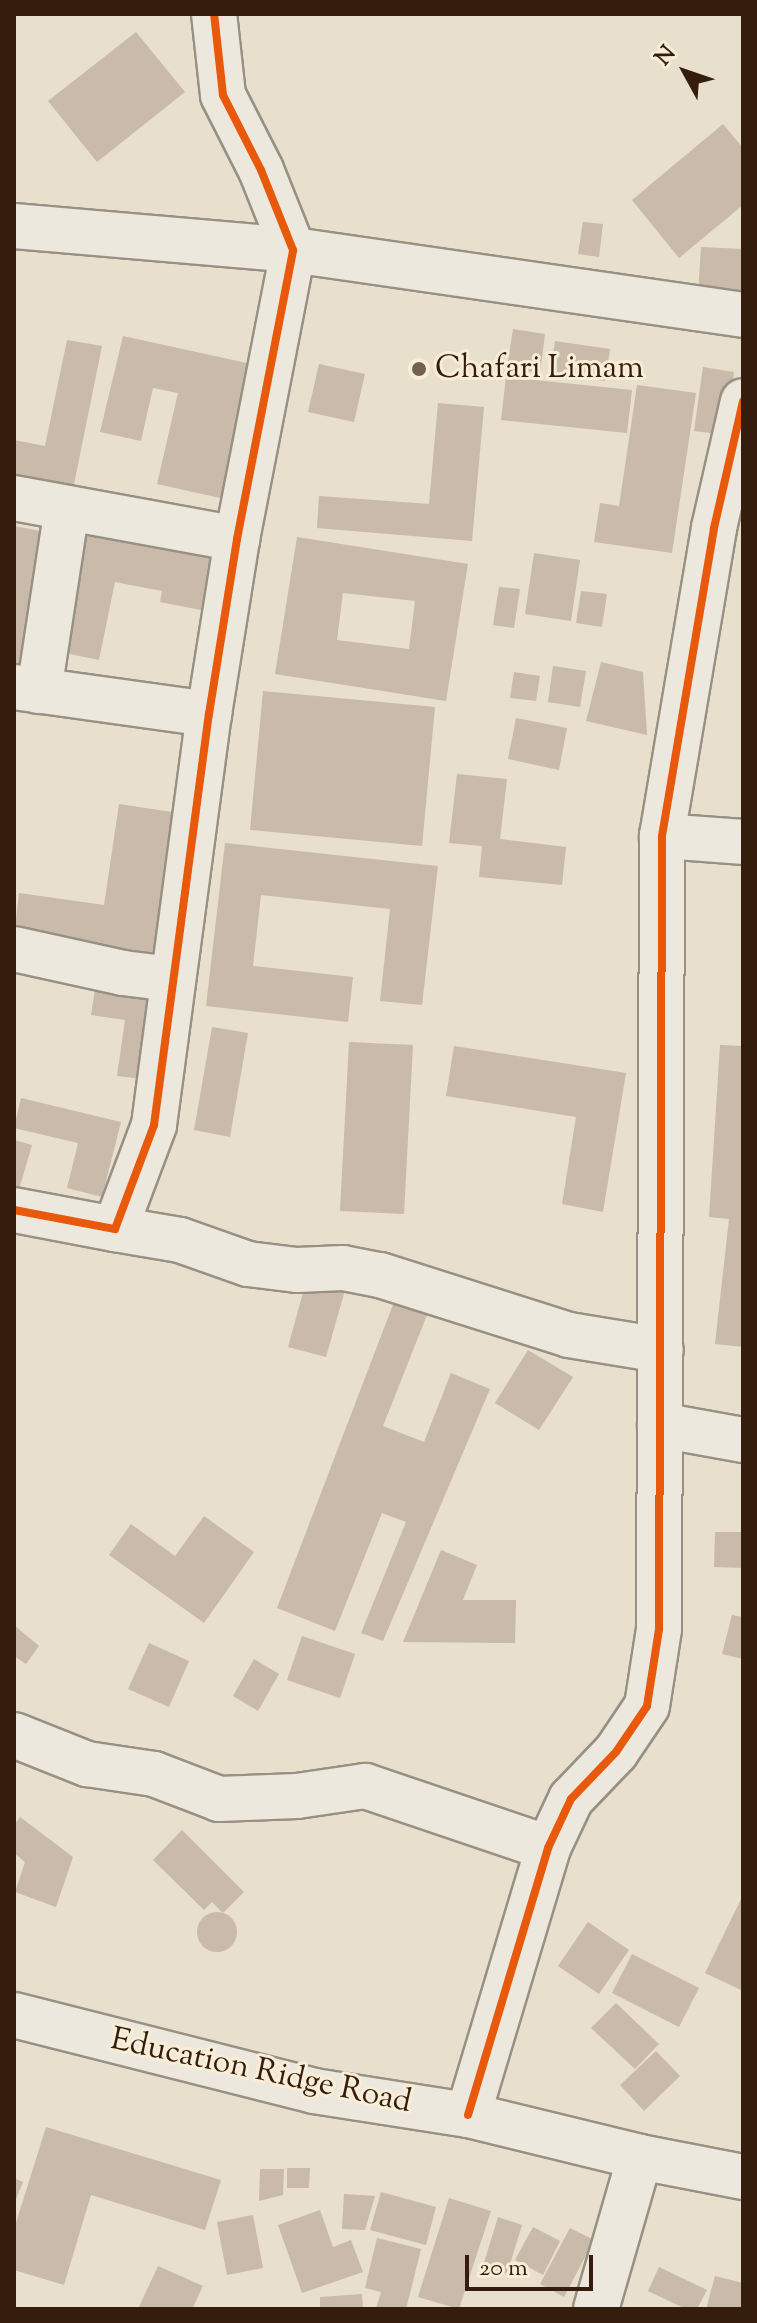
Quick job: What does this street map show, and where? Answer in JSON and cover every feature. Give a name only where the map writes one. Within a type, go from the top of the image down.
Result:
[{"type":"street","points":[[115,1229],[154,1125],[171,979],[209,714],[237,539],[293,250],[261,170],[223,95],[214,14]]},
{"type":"street","points":[[14,226],[293,250],[743,315]]},
{"type":"street","points":[[468,2115],[548,1848],[571,1799],[616,1752],[647,1706],[659,1629],[662,836],[714,528],[743,401]]},
{"type":"street","points":[[14,498],[237,539]]},
{"type":"street","points":[[67,508],[26,689],[209,714]]},
{"type":"street","points":[[662,836],[743,842]]},
{"type":"street","points":[[14,949],[123,973],[171,979]]},
{"type":"street","points":[[14,1210],[180,1240],[248,1264],[297,1270],[343,1268],[380,1275],[569,1335],[661,1350]]},
{"type":"street","points":[[660,1425],[743,1440]]},
{"type":"street","points":[[14,1735],[87,1764],[154,1774],[219,1799],[297,1796],[365,1786],[548,1848]]},
{"type":"street","name":"Education Ridge Road","points":[[14,2015],[314,2091],[468,2115],[640,2157],[743,2177]]},
{"type":"street","points":[[596,2309],[640,2157]]},
{"type":"building","points":[[136,32],[185,92],[97,162],[48,101]]},
{"type":"building","points":[[723,124],[743,148],[743,205],[679,258],[632,200]]},
{"type":"building","points":[[583,222],[603,224],[599,257],[578,254]]},
{"type":"building","points":[[701,247],[743,249],[743,297],[698,295]]},
{"type":"building","points":[[513,329],[545,334],[540,373],[507,368]]},
{"type":"building","points":[[123,336],[260,366],[229,500],[157,484],[178,393],[153,388],[141,441],[100,432]]},
{"type":"building","points":[[67,340],[102,346],[70,504],[14,492],[14,440],[45,446]]},
{"type":"building","points":[[555,341],[610,349],[605,381],[550,374]]},
{"type":"building","points":[[319,364],[365,374],[354,422],[308,412]]},
{"type":"building","points":[[703,367],[734,372],[725,435],[694,431]]},
{"type":"building","points":[[506,377],[632,390],[627,433],[501,420]]},
{"type":"building","points":[[637,385],[696,393],[672,553],[594,542],[600,503],[619,506]]},
{"type":"building","points":[[438,403],[484,407],[472,541],[317,528],[319,496],[429,504]]},
{"type":"building","points":[[77,521],[229,551],[216,613],[160,602],[162,591],[115,582],[99,660],[50,650]]},
{"type":"building","points":[[14,526],[56,534],[28,670],[14,667]]},
{"type":"building","points":[[297,537],[468,564],[446,701],[275,674]],"holes":[[[343,593],[415,601],[409,649],[337,640]]]},
{"type":"building","points":[[534,553],[580,560],[571,621],[525,614]]},
{"type":"building","points":[[499,587],[520,589],[514,628],[493,625]]},
{"type":"building","points":[[581,591],[607,594],[602,627],[576,623]]},
{"type":"building","points":[[601,662],[643,672],[647,735],[586,721]]},
{"type":"building","points":[[553,666],[586,671],[580,707],[548,702]]},
{"type":"building","points":[[514,672],[540,676],[536,701],[510,698]]},
{"type":"building","points":[[263,691],[435,707],[422,846],[250,830]]},
{"type":"building","points":[[516,718],[567,728],[559,770],[508,759]]},
{"type":"building","points":[[457,774],[507,779],[500,839],[566,847],[562,885],[479,877],[482,846],[449,843]]},
{"type":"building","points":[[119,804],[185,814],[163,955],[119,948],[117,962],[14,937],[19,893],[104,905]]},
{"type":"building","points":[[225,843],[438,866],[422,1005],[380,1001],[390,909],[261,895],[253,966],[353,977],[348,1022],[206,1006]]},
{"type":"building","points":[[96,983],[156,991],[144,1079],[117,1076],[125,1020],[91,1015]]},
{"type":"building","points":[[212,1027],[248,1033],[230,1137],[194,1130]]},
{"type":"building","points":[[349,1042],[413,1045],[404,1214],[340,1211]]},
{"type":"building","points":[[720,1045],[743,1046],[743,1347],[715,1344],[729,1219],[709,1217]]},
{"type":"building","points":[[454,1046],[626,1073],[603,1212],[562,1204],[576,1117],[446,1096]]},
{"type":"building","points":[[21,1098],[121,1122],[102,1197],[67,1188],[78,1143],[14,1128]]},
{"type":"building","points":[[14,1140],[32,1145],[18,1193],[14,1192]]},
{"type":"building","points":[[304,1289],[345,1290],[326,1357],[288,1347]]},
{"type":"building","points":[[394,1302],[427,1315],[383,1426],[424,1442],[451,1373],[490,1389],[383,1641],[361,1633],[406,1522],[382,1513],[335,1631],[277,1608]]},
{"type":"building","points":[[528,1350],[573,1377],[539,1430],[495,1403]]},
{"type":"building","points":[[204,1516],[254,1552],[204,1623],[109,1555],[131,1524],[175,1556]]},
{"type":"building","points":[[715,1532],[743,1532],[743,1568],[714,1567]]},
{"type":"building","points":[[441,1550],[477,1565],[463,1600],[516,1600],[515,1643],[403,1642]]},
{"type":"building","points":[[732,1615],[743,1617],[743,1659],[722,1654]]},
{"type":"building","points":[[14,1625],[39,1646],[26,1664],[14,1656]]},
{"type":"building","points":[[302,1636],[355,1654],[340,1698],[287,1680]]},
{"type":"building","points":[[149,1643],[189,1661],[169,1707],[128,1689]]},
{"type":"building","points":[[254,1659],[279,1674],[258,1711],[233,1696]]},
{"type":"building","points":[[20,1817],[73,1857],[56,1907],[15,1892],[25,1862],[14,1853],[14,1825]]},
{"type":"building","points":[[182,1830],[244,1892],[223,1913],[212,1902],[204,1910],[153,1860]]},
{"type":"building","points":[[743,1895],[743,1991],[705,1973]]},
{"type":"building","points":[[217,1912],[231,1918],[237,1932],[231,1946],[217,1952],[203,1946],[197,1932],[203,1918]]},
{"type":"building","points":[[588,1922],[629,1950],[599,1994],[558,1966]]},
{"type":"building","points":[[632,1954],[699,1988],[679,2027],[612,1993]]},
{"type":"building","points":[[616,2003],[659,2044],[635,2069],[591,2028]]},
{"type":"building","points":[[656,2051],[680,2076],[644,2111],[620,2085]]},
{"type":"building","points":[[46,2127],[221,2180],[205,2230],[91,2195],[64,2285],[14,2270],[14,2229]]},
{"type":"building","points":[[287,2168],[310,2168],[309,2188],[287,2188]]},
{"type":"building","points":[[260,2169],[284,2169],[283,2195],[259,2201]]},
{"type":"building","points":[[14,2178],[23,2182],[14,2204]]},
{"type":"building","points":[[381,2192],[436,2207],[426,2245],[370,2230]]},
{"type":"building","points":[[344,2194],[375,2196],[365,2230],[342,2229]]},
{"type":"building","points":[[449,2198],[491,2211],[459,2309],[418,2297]]},
{"type":"building","points":[[320,2210],[333,2247],[351,2240],[363,2272],[302,2293],[278,2225]]},
{"type":"building","points":[[253,2215],[263,2268],[227,2275],[217,2222]]},
{"type":"building","points":[[498,2217],[522,2225],[507,2274],[483,2266]]},
{"type":"building","points":[[533,2227],[560,2241],[543,2275],[515,2260]]},
{"type":"building","points":[[570,2228],[594,2240],[564,2297],[540,2284]]},
{"type":"building","points":[[377,2238],[421,2249],[406,2309],[376,2309],[381,2292],[365,2288]]},
{"type":"building","points":[[158,2266],[203,2286],[192,2309],[138,2309]]},
{"type":"building","points":[[659,2267],[707,2290],[697,2309],[686,2309],[648,2291]]},
{"type":"building","points":[[715,2276],[743,2283],[743,2309],[706,2309]]},
{"type":"building","points":[[362,2294],[363,2309],[320,2309],[320,2297]]},
{"type":"cycle path","points":[[14,1210],[115,1229],[154,1125],[209,714],[237,539],[293,250],[261,170],[223,95],[214,14]]},
{"type":"cycle path","points":[[468,2115],[548,1848],[571,1799],[616,1752],[647,1706],[659,1629],[662,836],[714,528],[743,401]]},
{"type":"place","name":"Chafari Limam","points":[[419,369]]}]
